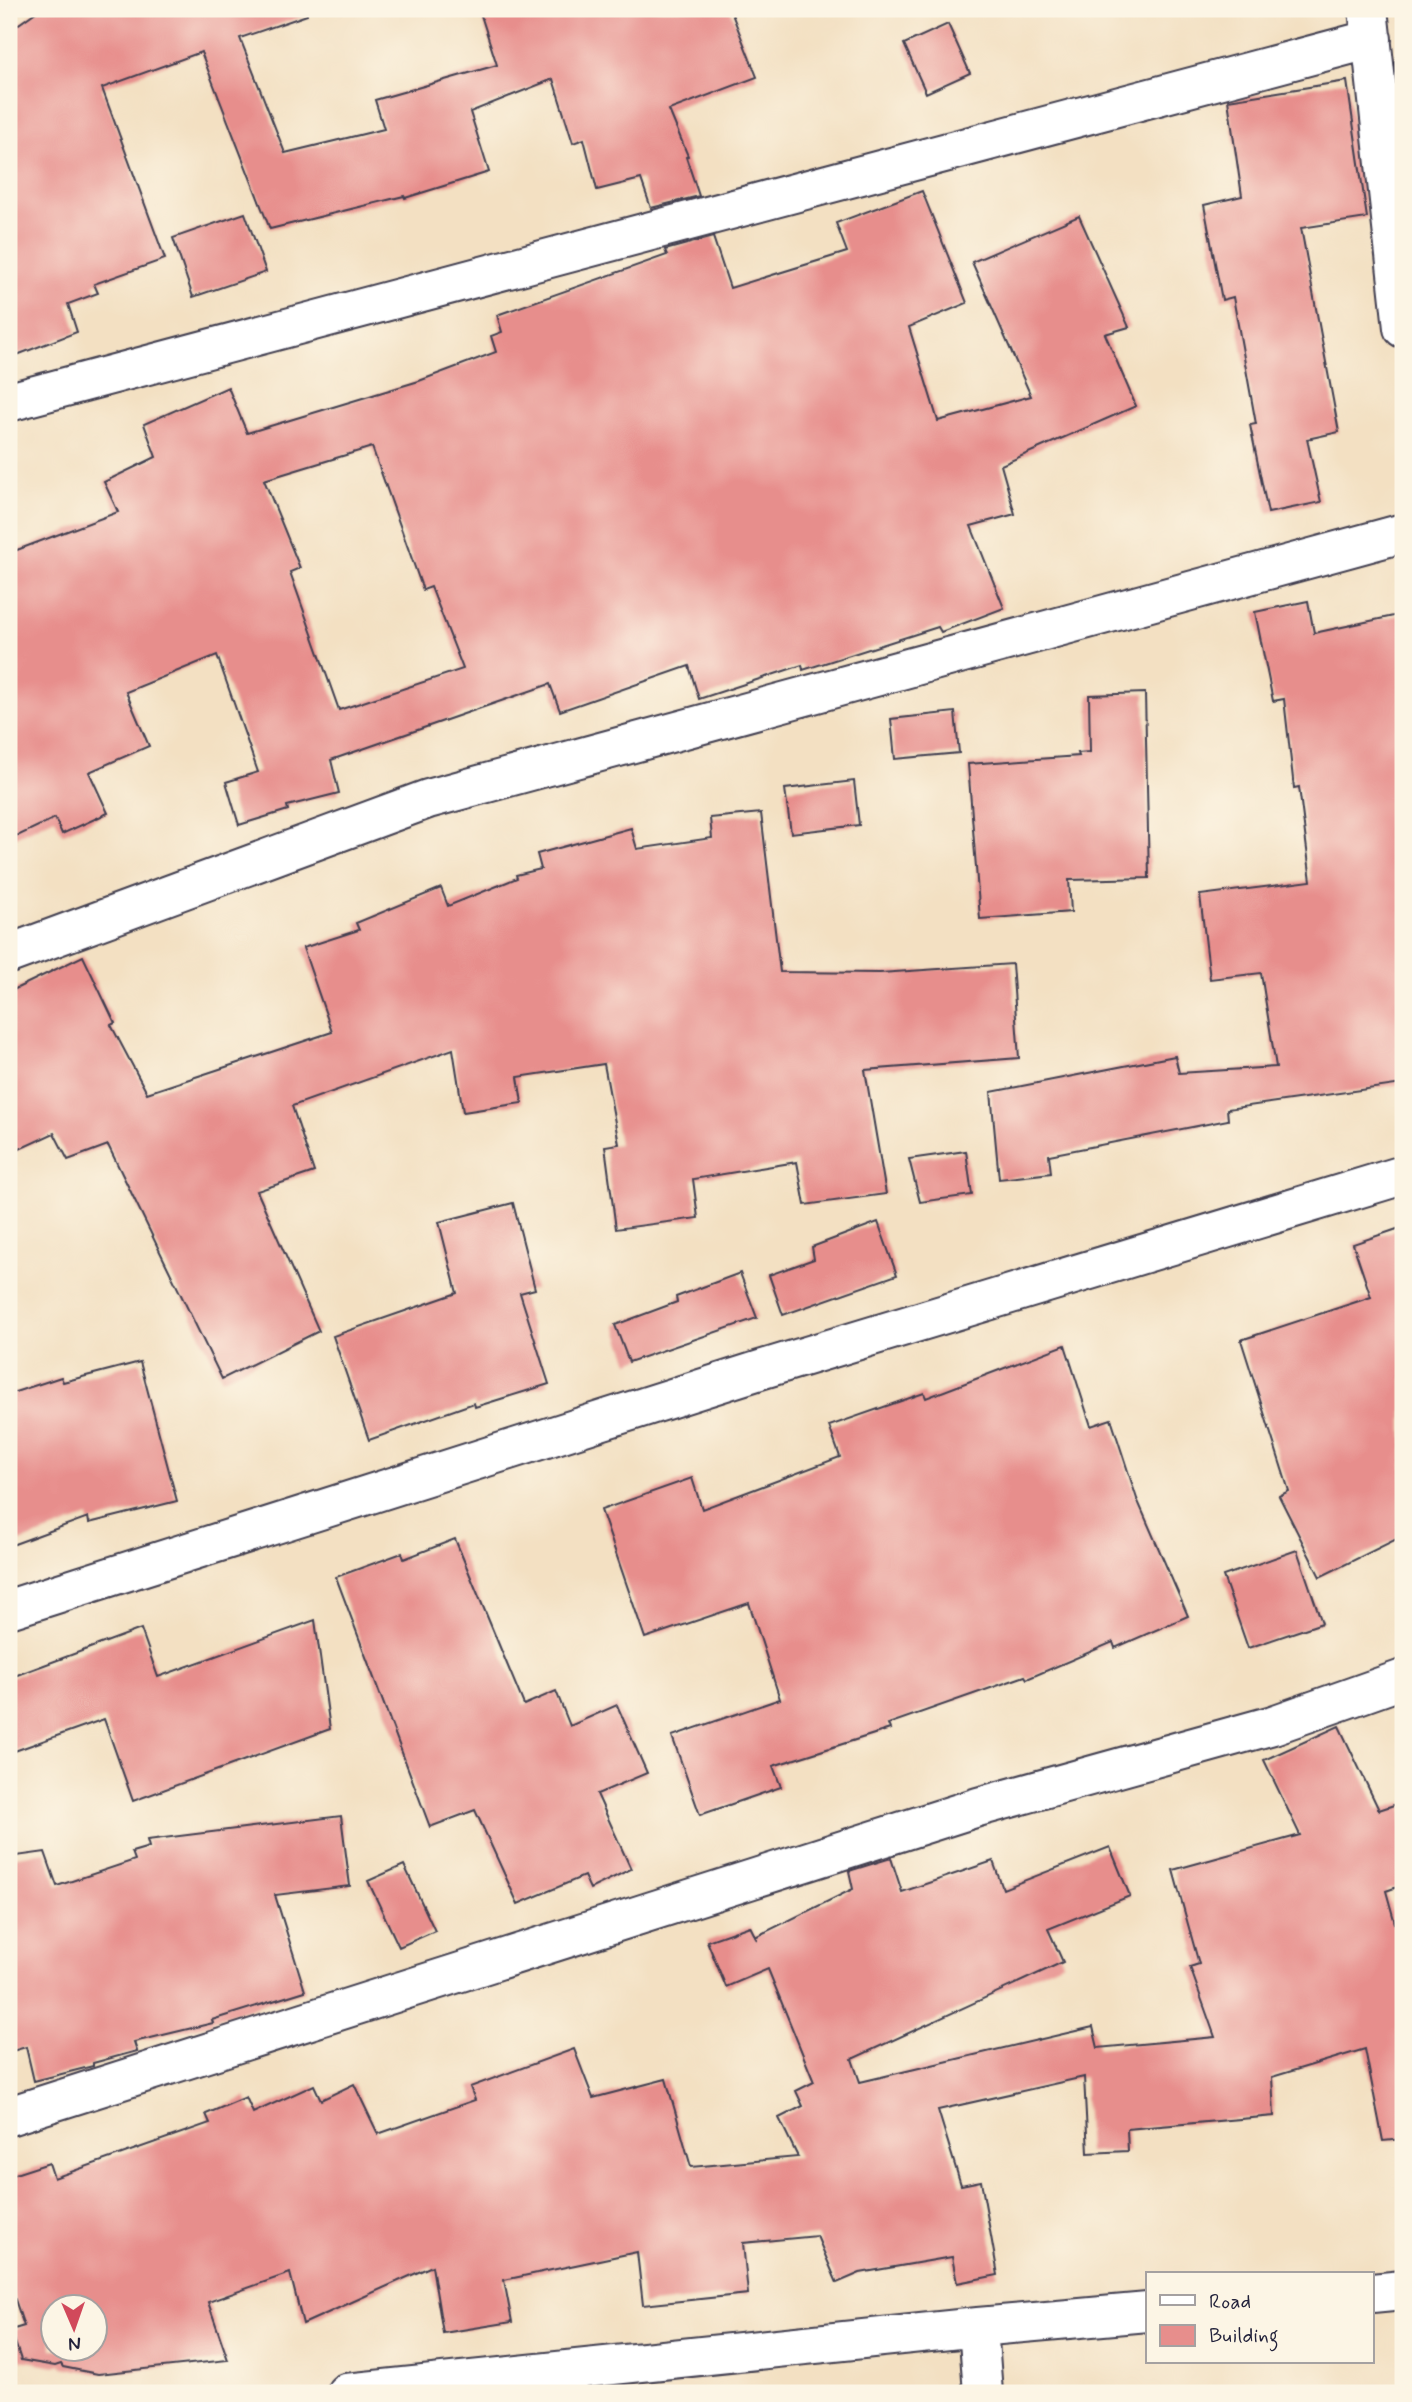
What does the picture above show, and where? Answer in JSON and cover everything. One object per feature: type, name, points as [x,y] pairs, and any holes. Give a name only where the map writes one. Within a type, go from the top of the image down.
[{"type":"street","points":[[9,402],[1371,24],[1403,328]]},
{"type":"street","points":[[9,954],[428,799],[1403,533]]},
{"type":"street","points":[[9,1609],[760,1370],[1403,1175]]},
{"type":"street","points":[[9,2116],[978,1807],[1273,1725],[1403,1679]]},
{"type":"street","points":[[1374,2293],[1403,2290]]},
{"type":"street","points":[[346,2393],[978,2327],[1146,2312]]},
{"type":"street","points":[[978,2327],[983,2393]]},
{"type":"building","points":[[40,9],[306,9],[307,15],[240,38],[285,153],[384,129],[375,100],[497,65],[479,9],[730,9],[757,77],[669,110],[688,156],[686,157],[699,196],[651,208],[641,179],[597,190],[584,139],[573,143],[553,79],[470,112],[489,172],[405,198],[404,196],[270,229],[201,52],[102,88],[165,259],[94,284],[98,293],[68,304],[77,332],[9,358],[9,31]]},
{"type":"building","points":[[948,24],[970,73],[926,93],[904,44]]},
{"type":"building","points":[[1347,81],[1367,218],[1301,228],[1339,432],[1307,439],[1321,502],[1268,513],[1250,425],[1256,424],[1233,297],[1222,300],[1204,205],[1242,196],[1228,100]]},
{"type":"building","points":[[922,191],[967,303],[909,327],[938,421],[1031,396],[972,262],[1079,216],[1129,327],[1105,334],[1136,406],[1001,465],[1015,514],[971,526],[1004,608],[941,632],[938,627],[803,670],[802,665],[699,699],[689,666],[560,711],[550,684],[331,760],[339,793],[287,806],[288,810],[239,825],[226,782],[258,772],[217,655],[126,692],[149,746],[89,772],[108,813],[62,834],[55,818],[9,840],[9,553],[118,512],[104,482],[156,457],[144,424],[228,387],[247,433],[419,381],[496,352],[491,336],[502,332],[497,315],[667,255],[665,250],[713,237],[730,288],[847,252],[836,223]],"holes":[[[372,447],[423,590],[431,587],[463,669],[339,710],[290,572],[300,568],[264,480]]]},
{"type":"building","points":[[245,213],[266,272],[193,297],[173,238]]},
{"type":"building","points":[[1308,601],[1314,633],[1403,614],[1403,1084],[1227,1109],[1228,1120],[1049,1155],[1051,1173],[999,1179],[991,1092],[1175,1056],[1179,1073],[1276,1067],[1261,973],[1210,979],[1200,895],[1311,881],[1299,787],[1294,788],[1284,699],[1273,701],[1255,612]]},
{"type":"building","points":[[1145,693],[1149,878],[1069,880],[1071,912],[980,919],[968,764],[1079,756],[1078,753],[1090,752],[1089,695]]},
{"type":"building","points":[[955,712],[959,753],[895,759],[891,719]]},
{"type":"building","points":[[854,781],[859,825],[791,833],[785,789]]},
{"type":"building","points":[[761,813],[780,972],[880,973],[1012,964],[1019,1058],[865,1070],[886,1194],[805,1205],[797,1162],[693,1179],[698,1218],[616,1229],[605,1146],[619,1144],[604,1064],[518,1077],[522,1103],[463,1112],[453,1049],[292,1106],[314,1172],[257,1191],[319,1331],[222,1379],[108,1145],[68,1160],[54,1133],[9,1154],[9,992],[83,956],[115,1023],[111,1025],[147,1093],[332,1032],[303,948],[359,930],[356,923],[441,888],[448,906],[517,878],[516,875],[541,869],[537,854],[631,828],[637,849],[712,838],[710,818]]},
{"type":"building","points":[[966,1151],[972,1195],[920,1202],[909,1159]]},
{"type":"building","points":[[513,1203],[535,1289],[520,1293],[549,1384],[475,1407],[474,1403],[369,1440],[333,1336],[457,1293],[439,1222]]},
{"type":"building","points":[[878,1222],[897,1275],[783,1315],[769,1275],[814,1259],[812,1247]]},
{"type":"building","points":[[1403,1227],[1403,1536],[1320,1577],[1279,1496],[1289,1491],[1241,1340],[1371,1297],[1353,1244]]},
{"type":"building","points":[[740,1273],[757,1318],[629,1362],[615,1325],[677,1302],[676,1297]]},
{"type":"building","points":[[1065,1345],[1091,1426],[1111,1419],[1137,1499],[1188,1616],[1115,1648],[1113,1642],[1027,1679],[1025,1676],[888,1724],[890,1729],[773,1766],[781,1787],[700,1815],[672,1736],[780,1699],[749,1603],[645,1638],[601,1510],[692,1478],[702,1509],[840,1457],[829,1426],[924,1393],[926,1398]]},
{"type":"building","points":[[140,1362],[177,1501],[89,1523],[88,1517],[9,1546],[9,1394],[61,1377],[63,1382]]},
{"type":"building","points":[[455,1539],[524,1705],[556,1691],[570,1726],[617,1705],[647,1773],[597,1794],[631,1869],[590,1889],[584,1876],[518,1904],[475,1810],[430,1827],[336,1577],[402,1553],[404,1559]]},
{"type":"building","points":[[1297,1550],[1322,1623],[1248,1648],[1223,1576]]},
{"type":"building","points":[[315,1620],[330,1729],[133,1801],[104,1719],[9,1753],[9,1678],[141,1629],[158,1677]]},
{"type":"building","points":[[1339,1726],[1379,1810],[1403,1802],[1403,1885],[1386,1891],[1403,1952],[1403,2139],[1383,2141],[1365,2049],[1272,2077],[1274,2116],[1127,2129],[1128,2151],[1088,2153],[1084,2077],[938,2110],[961,2185],[981,2181],[998,2275],[957,2283],[952,2257],[860,2273],[837,2283],[817,2236],[743,2243],[748,2294],[643,2305],[637,2252],[504,2280],[512,2322],[443,2333],[432,2266],[303,2324],[290,2273],[208,2302],[228,2360],[98,2374],[63,2367],[61,2364],[108,2364],[108,2294],[38,2294],[38,2363],[21,2360],[11,2330],[24,2326],[9,2282],[9,2176],[49,2163],[54,2178],[210,2123],[206,2114],[246,2097],[253,2113],[314,2085],[321,2100],[354,2084],[378,2134],[475,2100],[470,2087],[574,2049],[593,2098],[666,2079],[691,2167],[798,2157],[779,2118],[803,2106],[796,2091],[814,2082],[768,1969],[726,1987],[707,1941],[750,1926],[755,1937],[853,1889],[849,1871],[891,1858],[902,1892],[993,1861],[1003,1889],[1110,1847],[1130,1896],[1048,1929],[1063,1962],[852,2059],[860,2082],[1093,2027],[1098,2048],[1215,2037],[1190,1967],[1199,1964],[1173,1870],[1300,1835],[1264,1760]]},
{"type":"building","points":[[341,1816],[350,1886],[275,1895],[305,1991],[212,2020],[213,2023],[134,2042],[137,2051],[34,2081],[26,2047],[9,2052],[9,1857],[45,1852],[57,1886],[135,1860],[132,1852],[149,1847],[147,1840]]},
{"type":"building","points":[[404,1865],[435,1931],[399,1947],[368,1881]]}]
